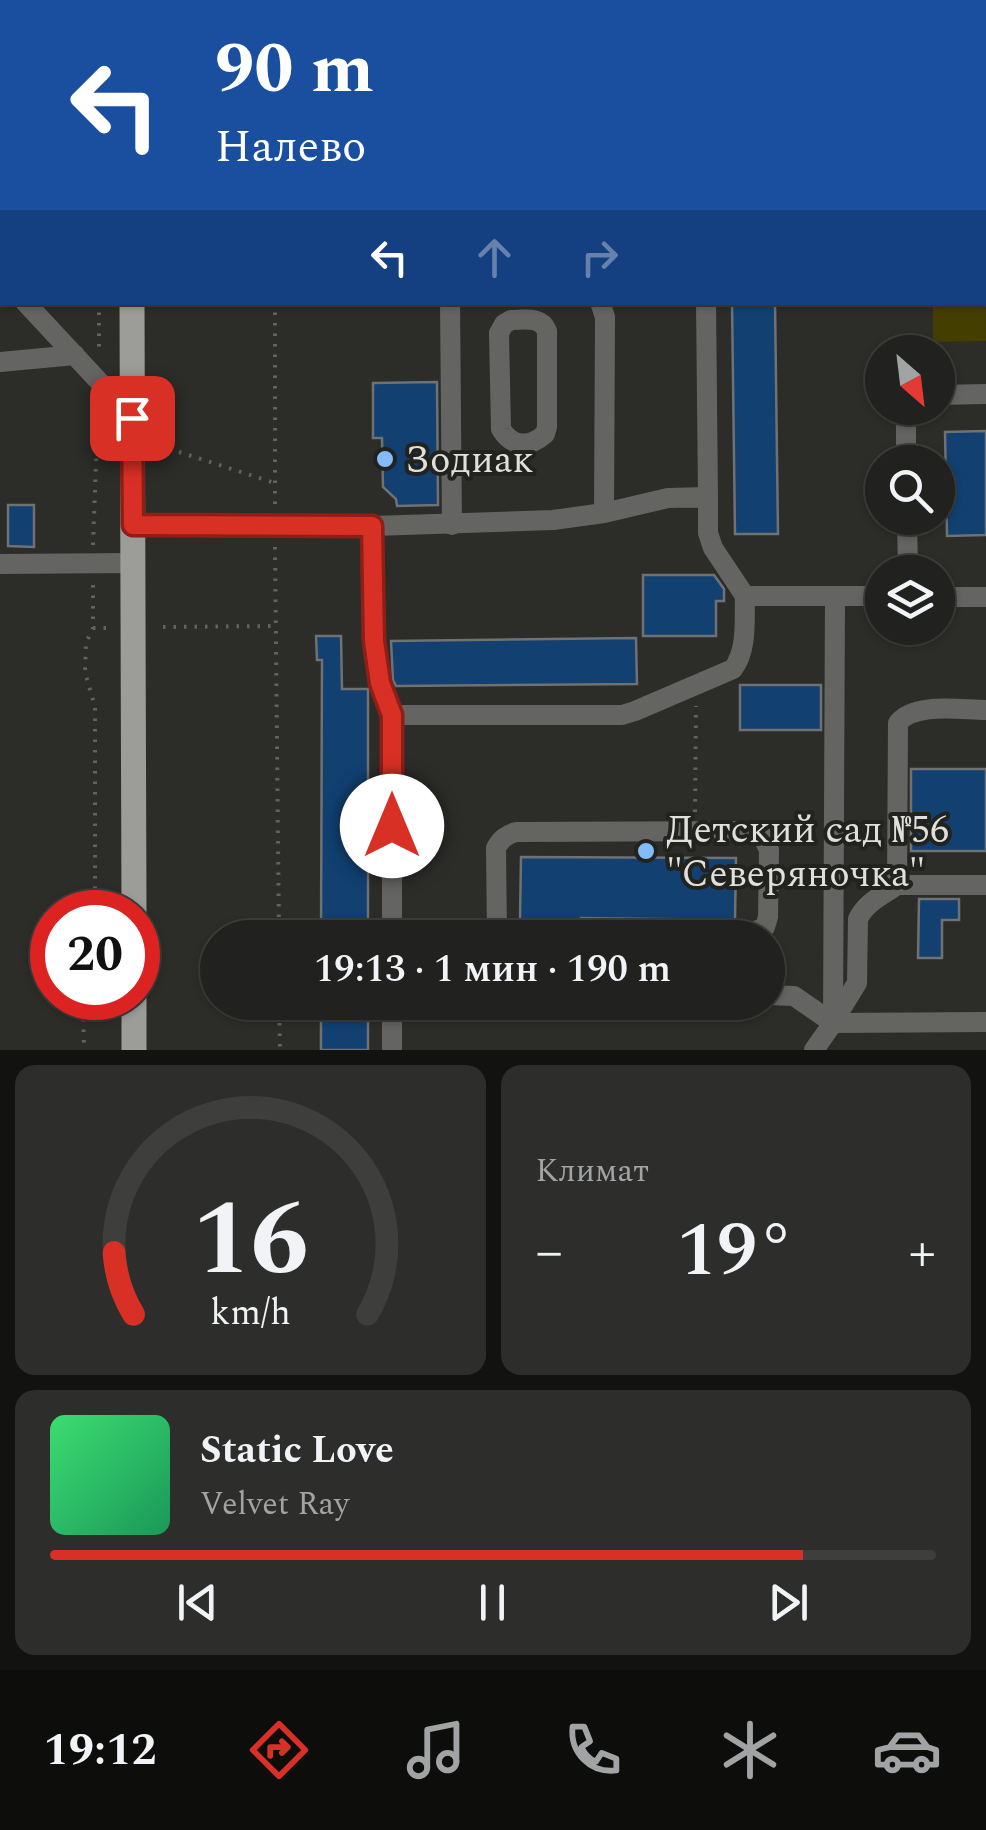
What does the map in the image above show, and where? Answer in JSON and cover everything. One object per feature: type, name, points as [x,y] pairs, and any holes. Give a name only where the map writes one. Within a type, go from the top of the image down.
[{"type":"main road","points":[[132,305],[134,890]]},
{"type":"main road","points":[[134,1020],[134,1050]]},
{"type":"lane","points":[[28,305],[132,418]]},
{"type":"lane","points":[[450,305],[452,525]]},
{"type":"lane","points":[[601,305],[604,317],[604,513]]},
{"type":"lane","points":[[392,715],[622,715],[733,668],[743,648],[745,596],[712,548],[708,533],[706,305]]},
{"type":"lane","points":[[532,311],[546,331],[546,427],[539,439],[517,444],[501,429],[498,333],[504,324],[532,311]]},
{"type":"lane","points":[[0,362],[75,355]]},
{"type":"lane","points":[[955,395],[986,394]]},
{"type":"lane","points":[[133,525],[372,526],[553,520],[668,498],[708,496]]},
{"type":"lane","points":[[372,526],[374,641],[380,683],[392,715],[392,920]]},
{"type":"lane","points":[[0,564],[133,563]]},
{"type":"lane","points":[[745,596],[865,596]]},
{"type":"lane","points":[[833,1023],[834,596]]},
{"type":"lane","points":[[955,597],[986,597]]},
{"type":"lane","points":[[897,885],[898,722],[915,710],[986,710]]},
{"type":"lane","points":[[497,920],[496,848],[507,834],[694,831],[754,831],[762,835],[767,842],[767,920]]},
{"type":"lane","points":[[814,1050],[856,983],[860,913],[897,885],[986,885]]},
{"type":"lane","points":[[785,996],[794,996],[833,1023],[986,1022]]},
{"type":"lane","points":[[392,1020],[392,1050]]},
{"type":"path","points":[[95,890],[95,707],[86,672],[86,643],[92,628],[99,305]]},
{"type":"path","points":[[275,305],[278,920]]},
{"type":"path","points":[[180,452],[275,482]]},
{"type":"path","points":[[163,627],[276,626]]},
{"type":"path","points":[[92,628],[116,628]]},
{"type":"path","points":[[694,831],[696,685]]},
{"type":"path","points":[[84,1020],[84,1050]]},
{"type":"path","points":[[279,1020],[280,1050]]},
{"type":"shaded area","points":[[933,305],[986,305],[986,341],[955,342],[955,335],[933,335]]},
{"type":"building","points":[[732,305],[775,305],[778,534],[735,534]]},
{"type":"building","points":[[437,382],[438,505],[397,506],[396,499],[383,487],[382,438],[373,438],[373,383]]},
{"type":"building","points":[[986,431],[986,535],[947,536],[955,535],[955,445],[945,445],[945,432]]},
{"type":"building","points":[[8,505],[34,505],[34,547],[8,546]]},
{"type":"building","points":[[643,575],[714,575],[724,589],[724,601],[716,601],[716,636],[643,636]]},
{"type":"building","points":[[316,636],[341,636],[342,689],[368,689],[368,920],[321,920],[322,660],[317,660]]},
{"type":"building","points":[[636,638],[637,684],[396,686],[393,680],[391,641]]},
{"type":"building","points":[[740,685],[821,685],[821,730],[740,730]]},
{"type":"building","points":[[911,769],[986,769],[986,851],[911,851]]},
{"type":"building","points":[[521,857],[736,858],[735,920],[520,920]]},
{"type":"building","points":[[919,899],[959,899],[959,920],[942,920],[942,958],[918,958]]},
{"type":"building","points":[[321,1020],[368,1020],[368,1050],[321,1050]]},
{"type":"place","name":"Зодиак","points":[[385,459]]},
{"type":"place","name":"Детский сад №56 \"Северяночка\"","points":[[646,851]]},
{"type":"route","points":[[132,418],[133,525],[372,526],[374,641],[380,683],[392,715],[392,826]]}]
